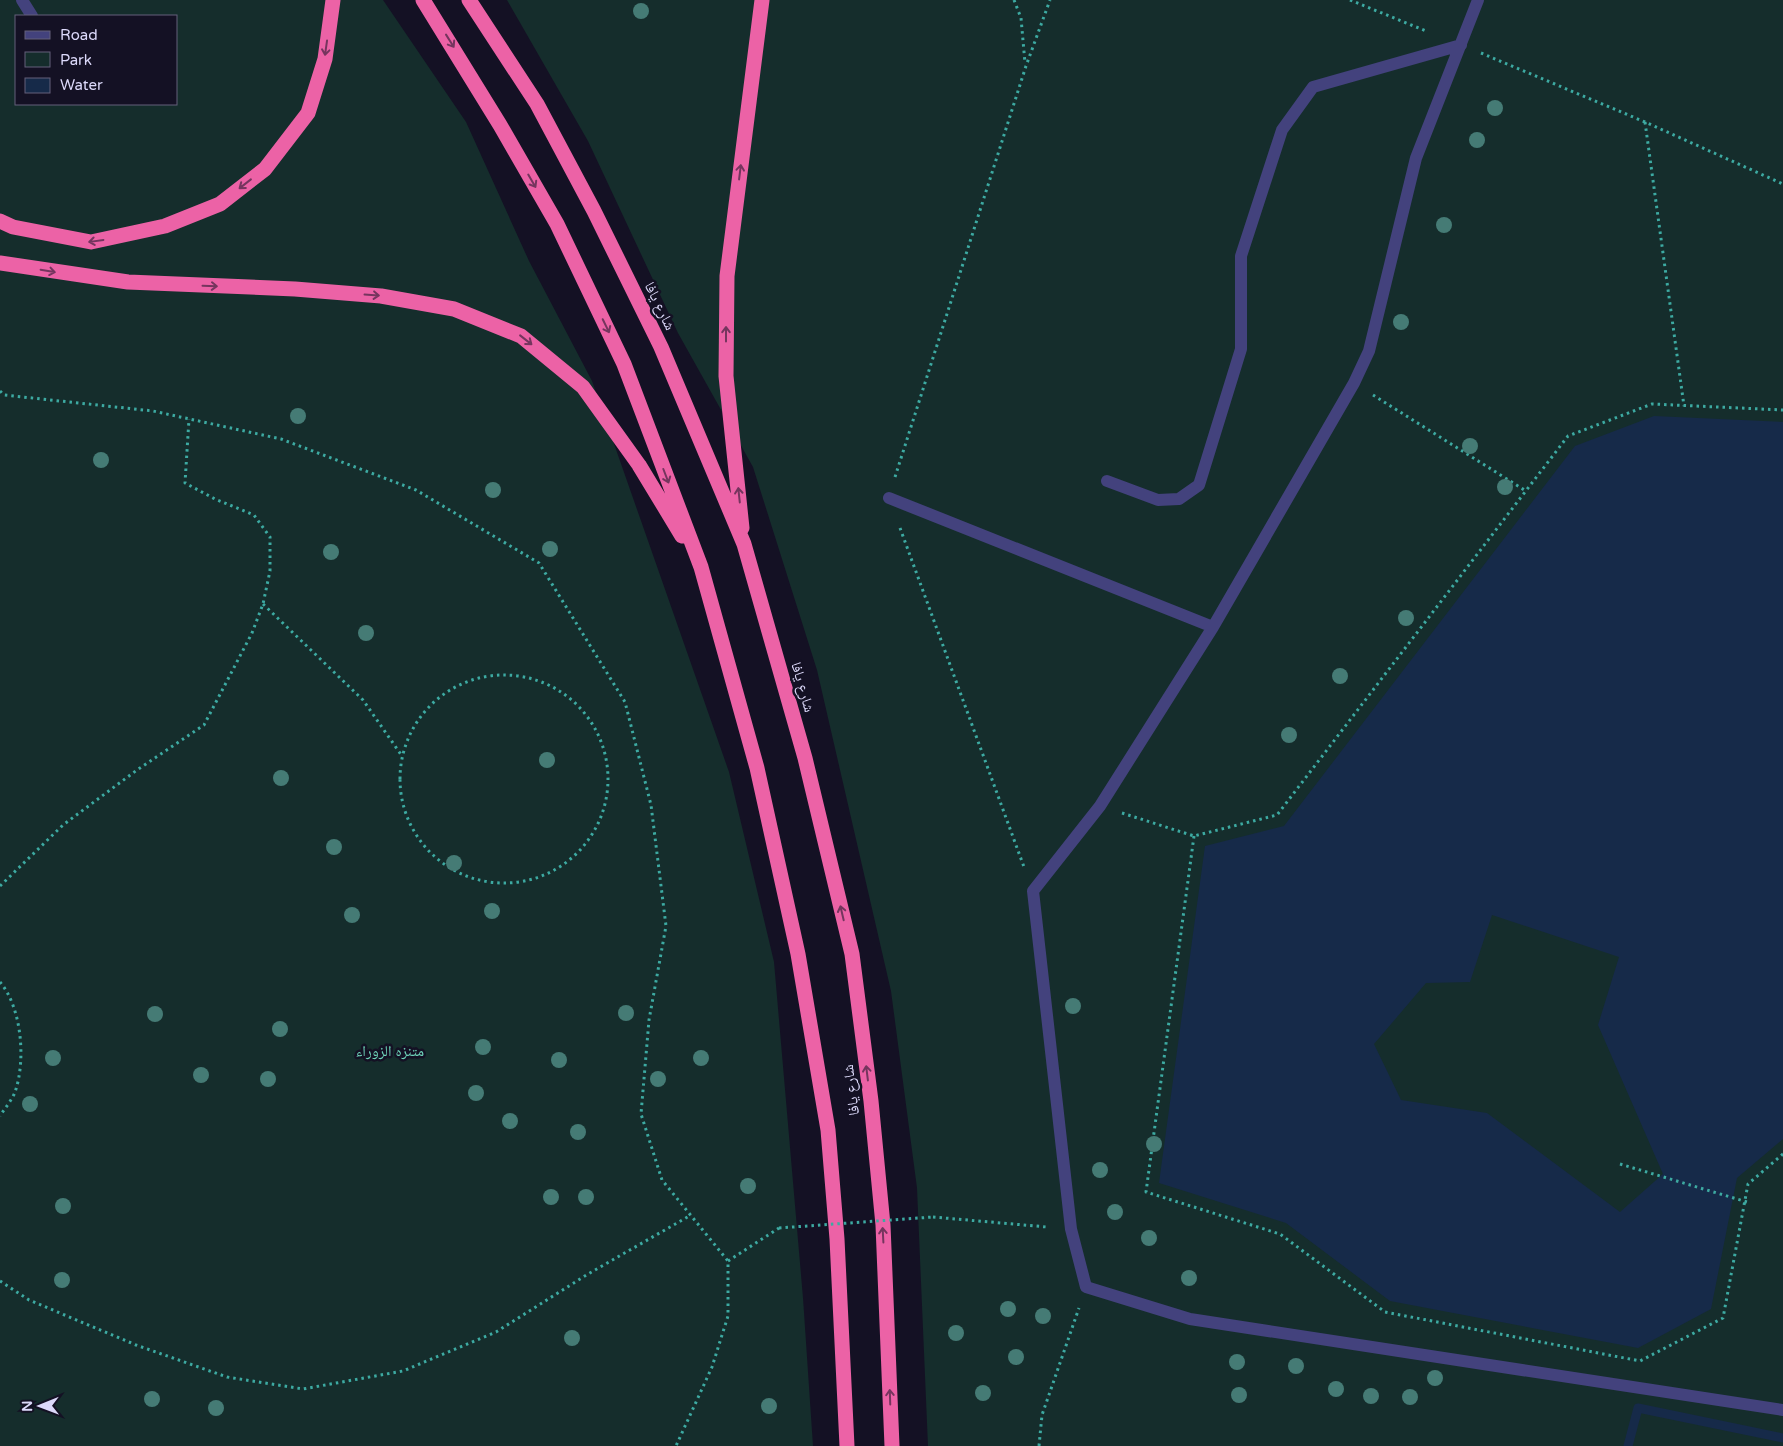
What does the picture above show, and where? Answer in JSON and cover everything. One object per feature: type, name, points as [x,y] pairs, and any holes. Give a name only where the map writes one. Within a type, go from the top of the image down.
[{"type":"highway","points":[[0,220],[13,227],[91,242],[165,226],[220,204],[265,169],[308,113],[325,59],[333,0]]},
{"type":"highway","name":"شارع يافا","points":[[423,0],[495,116],[556,224],[624,364],[701,567],[757,768],[798,954],[828,1130],[837,1239],[847,1446]]},
{"type":"highway","name":"شارع يافا","points":[[469,0],[537,104],[594,211],[660,347],[744,544],[805,758],[852,954],[871,1101],[883,1225],[892,1446]]},
{"type":"highway","points":[[744,544],[726,376],[727,276],[762,0]]},
{"type":"highway","points":[[0,263],[128,282],[295,289],[381,296],[454,309],[521,336],[583,388],[639,466],[701,567]]},
{"type":"lane","points":[[22,0],[31,15]]},
{"type":"lane","points":[[1478,0],[1416,158],[1369,351],[1354,383],[1213,626],[1100,806],[1033,891],[1071,1228],[1086,1287],[1190,1318],[1783,1410]]},
{"type":"lane","points":[[1107,481],[1158,500],[1179,499],[1199,485],[1240,348],[1241,256],[1282,130],[1313,87],[1461,45]]},
{"type":"lane","points":[[889,498],[1213,626]]},
{"type":"path","points":[[1014,0],[1021,18],[1026,66]]},
{"type":"path","points":[[1033,891],[889,498],[1026,66],[1050,0]]},
{"type":"path","points":[[1350,0],[1644,122],[1783,184]]},
{"type":"path","points":[[1644,122],[1684,406]]},
{"type":"path","points":[[1354,383],[1526,491]]},
{"type":"path","points":[[0,391],[4,394],[153,411],[281,438],[416,490],[538,563],[544,571],[625,702],[651,805],[666,926],[649,1020],[641,1114],[662,1180],[728,1261],[728,1316],[712,1367],[676,1446]]},
{"type":"path","points":[[1100,806],[1194,836],[1277,815],[1568,436],[1652,404],[1783,410]]},
{"type":"path","points":[[0,886],[63,825],[137,770],[204,725],[252,633],[263,604],[270,570],[270,537],[254,514],[215,499],[185,483],[189,419]]},
{"type":"path","points":[[263,604],[363,700],[403,757],[399,772],[409,825],[442,864],[461,875],[496,884],[518,883],[553,872],[571,859],[594,831],[605,805],[608,768],[592,722],[567,695],[531,677],[490,674],[456,685],[420,715],[408,736],[403,757]]},
{"type":"path","points":[[1194,836],[1146,1192],[1280,1234],[1385,1312],[1640,1361],[1722,1318],[1748,1184],[1783,1154]]},
{"type":"path","points":[[0,982],[16,1016],[22,1051],[14,1092],[0,1116]]},
{"type":"path","points":[[1620,1164],[1746,1202]]},
{"type":"path","points":[[0,1281],[28,1300],[136,1345],[227,1377],[304,1389],[404,1371],[496,1332],[588,1274],[691,1215]]},
{"type":"path","points":[[728,1261],[779,1228],[934,1217],[1071,1228]]},
{"type":"path","points":[[1039,1446],[1042,1415],[1086,1287]]},
{"type":"green space","name":"متنزه الزوراء","points":[[0,0],[383,0],[466,122],[529,261],[592,381],[729,772],[774,962],[803,1298],[813,1446],[0,1446]]},
{"type":"green space","points":[[507,0],[1783,0],[1783,1446],[928,1446],[917,1188],[891,991],[817,670],[753,467],[678,333],[588,141]]},
{"type":"water","points":[[1654,416],[1783,422],[1783,1139],[1737,1178],[1711,1309],[1638,1348],[1390,1301],[1286,1223],[1159,1183],[1205,846],[1284,826],[1575,446]],"holes":[[[1492,915],[1619,957],[1598,1025],[1663,1174],[1620,1212],[1487,1113],[1401,1100],[1374,1044],[1426,983],[1470,982]]]},
{"type":"waterway","points":[[1628,1446],[1638,1408],[1783,1438]]}]
